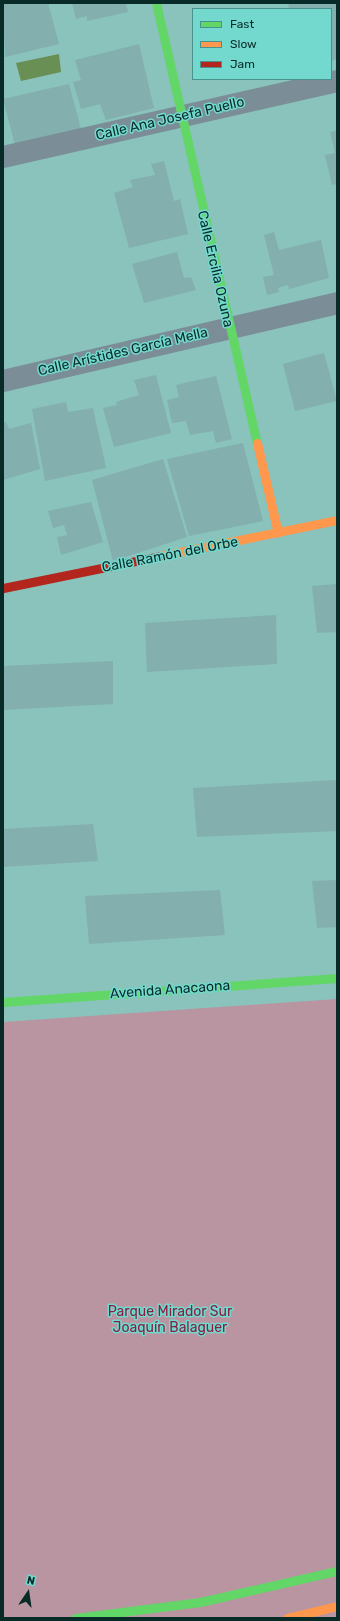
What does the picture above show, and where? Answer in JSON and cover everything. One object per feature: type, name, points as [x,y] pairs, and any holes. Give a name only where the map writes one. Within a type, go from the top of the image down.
[{"type":"street","name":"Calle Ercilia Ozuna","points":[[156,3],[180,117],[278,533]]},
{"type":"street","name":"Calle Ana Josefa Puello","points":[[3,157],[337,81]]},
{"type":"street","name":"Calle Arístides García Mella","points":[[3,381],[337,303]]},
{"type":"street","name":"Calle Ramón del Orbe","points":[[3,588],[337,520]]},
{"type":"street","name":"Avenida Anacaona","points":[[3,1002],[337,978]]},
{"type":"street","points":[[75,1618],[200,1602],[337,1570]]},
{"type":"street","points":[[287,1618],[337,1606]]},
{"type":"green space","name":"Parque Mirador Sur Joaquín Balaguer","points":[[337,999],[337,1618],[3,1618],[3,1022]]},
{"type":"shaded area","points":[[59,54],[61,72],[21,81],[16,63]]},
{"type":"building","points":[[3,3],[48,3],[59,44],[5,57]]},
{"type":"building","points":[[72,3],[126,3],[128,12],[87,21],[87,16],[76,19]]},
{"type":"building","points":[[288,3],[337,3],[337,59],[332,61],[332,8],[289,8]]},
{"type":"building","points":[[139,44],[154,108],[106,120],[100,104],[81,109],[73,82],[81,80],[75,60]]},
{"type":"building","points":[[69,84],[81,129],[15,145],[3,99]]},
{"type":"building","points":[[337,130],[337,184],[332,185],[325,155],[335,153],[330,132]]},
{"type":"building","points":[[164,161],[174,201],[180,199],[188,234],[129,248],[114,193],[133,187],[130,180],[155,175],[151,164]]},
{"type":"building","points":[[274,232],[279,250],[321,240],[329,278],[289,289],[288,285],[278,288],[279,292],[267,295],[263,277],[274,275],[264,235]]},
{"type":"building","points":[[177,252],[184,278],[191,277],[196,290],[144,303],[132,264]]},
{"type":"building","points":[[324,353],[337,401],[295,411],[283,364]]},
{"type":"building","points":[[156,375],[171,433],[114,447],[103,408],[117,405],[116,402],[139,395],[134,380]]},
{"type":"building","points":[[216,376],[232,439],[216,443],[213,431],[190,435],[186,421],[172,423],[167,400],[179,397],[176,385]]},
{"type":"building","points":[[66,402],[68,412],[93,408],[106,468],[45,481],[32,409]]},
{"type":"building","points":[[6,422],[9,429],[31,423],[40,469],[3,480],[3,423]]},
{"type":"building","points":[[243,443],[263,521],[189,536],[167,459]]},
{"type":"building","points":[[163,459],[187,537],[113,561],[92,480]]},
{"type":"building","points":[[91,502],[103,542],[61,555],[57,537],[67,535],[64,525],[53,528],[48,511]]},
{"type":"building","points":[[337,584],[337,632],[317,633],[312,586]]},
{"type":"building","points":[[276,615],[277,664],[147,672],[145,623]]},
{"type":"building","points":[[113,661],[113,704],[3,710],[3,666]]},
{"type":"building","points":[[337,780],[337,831],[197,837],[193,788]]},
{"type":"building","points":[[93,824],[98,861],[3,867],[3,829]]},
{"type":"building","points":[[337,880],[337,927],[317,928],[312,881]]},
{"type":"building","points":[[220,890],[225,935],[89,944],[85,896]]},
{"type":"traffic: fast","points":[[156,3],[257,443]]},
{"type":"traffic: fast","points":[[3,1002],[337,978]]},
{"type":"traffic: fast","points":[[75,1618],[200,1602],[337,1571]]},
{"type":"traffic: slow","points":[[257,443],[278,533]]},
{"type":"traffic: slow","points":[[160,556],[337,520]]},
{"type":"traffic: slow","points":[[287,1618],[337,1606]]},
{"type":"traffic: jam","points":[[3,588],[160,556]]}]
